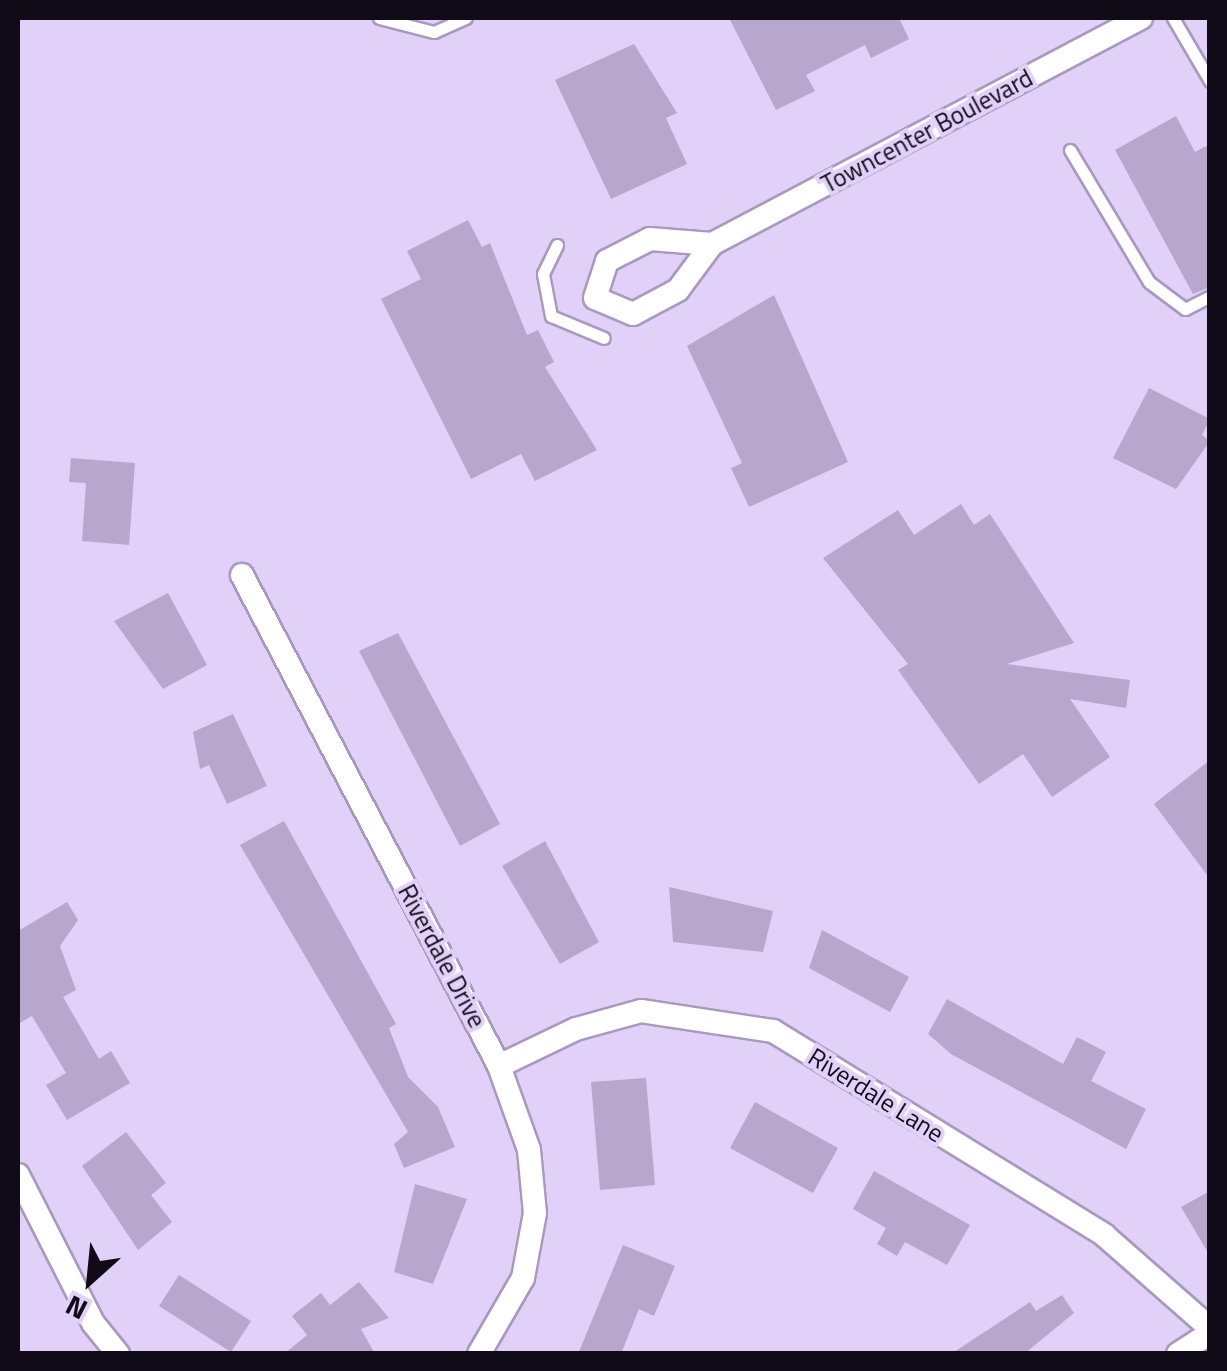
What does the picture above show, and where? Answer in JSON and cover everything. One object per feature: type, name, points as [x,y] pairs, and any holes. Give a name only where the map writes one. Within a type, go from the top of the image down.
[{"type":"street","name":"Towncenter Boulevard","points":[[712,244],[1141,18]]},
{"type":"street","points":[[650,239],[712,244],[678,290],[633,314],[596,298],[607,260],[650,239]]},
{"type":"street","name":"Riverdale Drive","points":[[242,575],[500,1066],[529,1150],[535,1213],[522,1278],[479,1354]]},
{"type":"street","name":"Riverdale Lane","points":[[500,1066],[576,1029],[641,1012],[773,1031],[1104,1235],[1210,1330]]},
{"type":"street","points":[[18,1175],[93,1323],[118,1354]]},
{"type":"street","points":[[1178,1354],[1210,1330]]},
{"type":"lane","points":[[379,18],[434,32],[466,18]]},
{"type":"lane","points":[[1173,18],[1210,81]]},
{"type":"lane","points":[[1070,150],[1149,282],[1185,309],[1210,296]]},
{"type":"lane","points":[[558,245],[543,274],[552,316],[570,332],[604,338]]},
{"type":"building","points":[[729,18],[899,18],[909,39],[871,58],[865,45],[806,75],[815,91],[776,110]]},
{"type":"building","points":[[634,44],[677,113],[666,118],[687,164],[611,199],[555,80]]},
{"type":"building","points":[[1176,116],[1195,152],[1210,144],[1210,287],[1193,294],[1115,150]]},
{"type":"building","points":[[468,220],[482,247],[490,243],[527,335],[538,330],[554,362],[545,367],[597,450],[535,481],[521,454],[471,479],[381,299],[421,279],[407,251]]},
{"type":"building","points":[[774,295],[848,462],[749,507],[731,468],[742,463],[687,346]]},
{"type":"building","points":[[1149,388],[1210,419],[1202,435],[1210,441],[1176,489],[1113,458]]},
{"type":"building","points":[[71,458],[135,463],[129,545],[82,541],[86,483],[69,482]]},
{"type":"building","points":[[961,504],[974,525],[990,514],[1074,643],[1007,664],[1130,680],[1126,708],[1070,699],[1110,757],[1052,797],[1023,754],[979,784],[898,670],[908,664],[823,558],[898,510],[914,535]]},
{"type":"building","points":[[168,593],[207,665],[163,689],[114,621]]},
{"type":"building","points":[[398,633],[500,824],[460,846],[359,651]]},
{"type":"building","points":[[233,714],[267,786],[227,804],[209,765],[200,769],[193,732]]},
{"type":"building","points":[[1210,760],[1210,879],[1154,804]]},
{"type":"building","points":[[284,821],[396,1024],[389,1028],[408,1077],[438,1107],[455,1147],[404,1168],[394,1144],[408,1132],[240,845]]},
{"type":"building","points":[[545,841],[599,942],[560,964],[502,866]]},
{"type":"building","points":[[669,887],[773,911],[763,952],[673,942]]},
{"type":"building","points":[[67,902],[78,920],[60,946],[76,990],[63,997],[99,1059],[111,1051],[130,1083],[67,1120],[46,1085],[66,1073],[32,1016],[18,1024],[18,931]]},
{"type":"building","points":[[822,930],[909,977],[890,1012],[809,968]]},
{"type":"building","points":[[947,999],[1063,1064],[1077,1037],[1106,1052],[1091,1081],[1146,1109],[1126,1149],[951,1054],[928,1034]]},
{"type":"building","points":[[646,1078],[655,1185],[600,1190],[591,1082]]},
{"type":"building","points":[[755,1102],[838,1148],[813,1193],[730,1148]]},
{"type":"building","points":[[126,1132],[166,1183],[151,1195],[172,1222],[138,1250],[82,1166]]},
{"type":"building","points":[[874,1171],[970,1225],[947,1265],[905,1242],[897,1256],[877,1244],[886,1228],[853,1209]]},
{"type":"building","points":[[415,1184],[467,1199],[433,1284],[394,1272]]},
{"type":"building","points":[[1210,1191],[1210,1256],[1181,1207]]},
{"type":"building","points":[[623,1245],[675,1266],[654,1316],[639,1309],[621,1354],[578,1354]]},
{"type":"building","points":[[179,1275],[251,1321],[231,1352],[159,1306]]},
{"type":"building","points":[[359,1282],[389,1318],[361,1329],[375,1354],[284,1354],[307,1335],[292,1316],[321,1293],[330,1305]]},
{"type":"building","points":[[1062,1295],[1074,1313],[1024,1354],[951,1354],[1030,1302],[1036,1311]]}]
